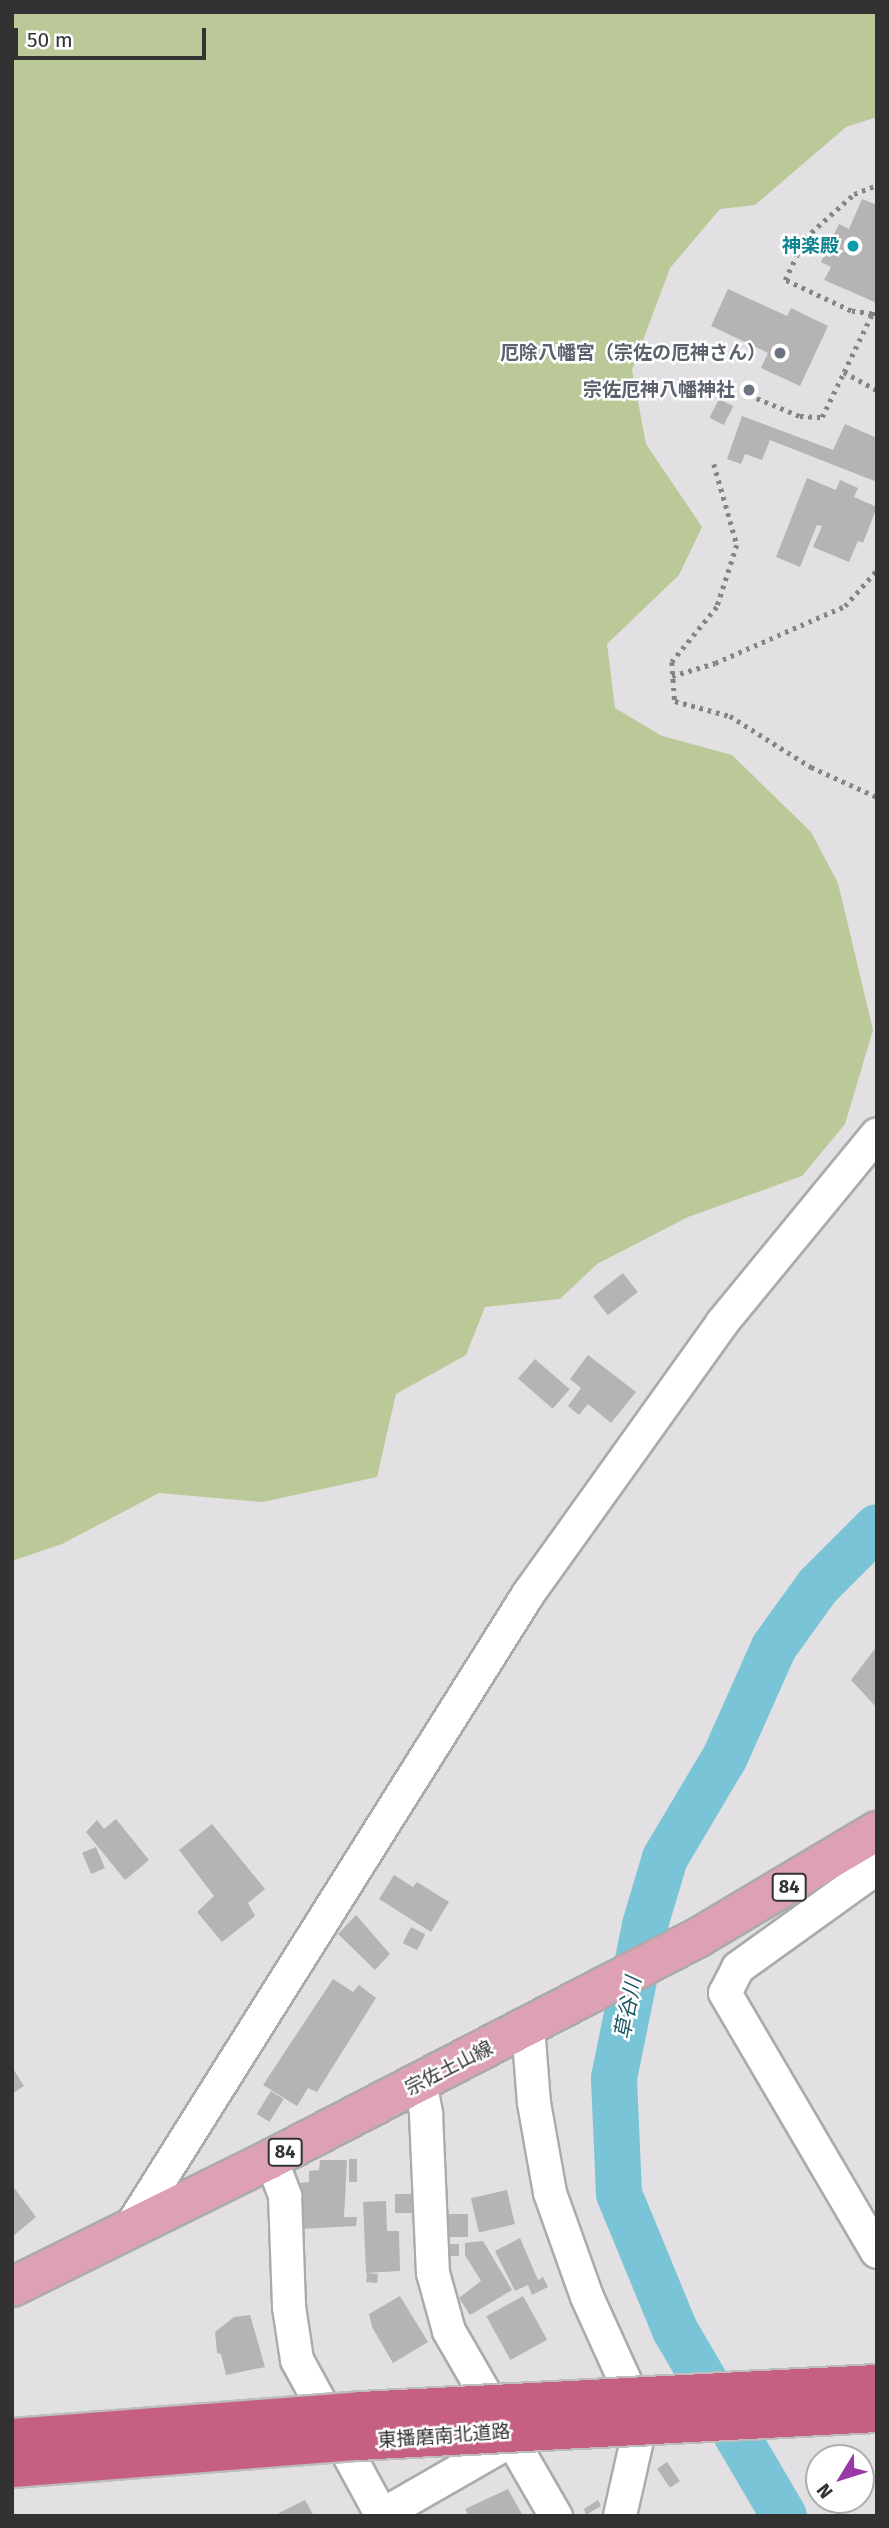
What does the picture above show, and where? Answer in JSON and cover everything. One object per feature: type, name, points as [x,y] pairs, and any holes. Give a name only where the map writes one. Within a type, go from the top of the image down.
[{"type":"highway","name":"東播磨南北道路","points":[[12,2438],[389,2409],[877,2384]]},
{"type":"highway","name":"東播磨南北道路","points":[[12,2468],[398,2439],[877,2413]]},
{"type":"main road","name":"宗佐土山線","points":[[12,2287],[271,2159],[699,1937],[877,1831]]},
{"type":"street","points":[[130,2228],[530,1592],[722,1323],[877,1134]]},
{"type":"street","points":[[877,1868],[738,1968],[725,1993],[877,2252]]},
{"type":"street","points":[[541,2020],[534,2103],[550,2193],[587,2297],[642,2418],[620,2516]]},
{"type":"street","points":[[420,2082],[426,2114],[433,2273],[449,2331],[510,2441],[556,2516]]},
{"type":"street","points":[[271,2159],[285,2196],[289,2307],[298,2360],[381,2516],[623,2376]]},
{"type":"path","points":[[749,395],[800,416],[822,417],[874,314],[851,311],[785,280],[805,239],[854,194],[877,185]]},
{"type":"path","points":[[844,372],[877,390]]},
{"type":"path","points":[[715,464],[737,545],[718,607],[686,640],[672,662],[675,701],[730,716],[811,767],[877,797]]},
{"type":"path","points":[[672,676],[715,663],[845,606],[877,570]]},
{"type":"green space","points":[[12,12],[877,12],[877,117],[846,127],[755,205],[720,209],[670,268],[632,370],[646,444],[702,527],[679,575],[607,644],[615,708],[662,736],[732,755],[811,832],[838,883],[873,1030],[845,1124],[802,1176],[688,1217],[597,1264],[560,1299],[485,1307],[466,1355],[396,1394],[377,1477],[263,1502],[159,1493],[62,1544],[12,1561]]},
{"type":"building","name":"神楽殿","points":[[862,199],[877,205],[877,303],[824,280],[831,267],[821,262],[839,224],[849,229]]},
{"type":"building","points":[[728,289],[787,316],[791,308],[828,326],[800,386],[761,368],[768,353],[711,326]]},
{"type":"building","points":[[719,399],[733,406],[724,425],[709,418]]},
{"type":"building","points":[[742,416],[833,450],[845,424],[877,438],[877,482],[770,440],[762,460],[745,454],[741,464],[727,459]]},
{"type":"building","points":[[807,478],[836,490],[840,480],[858,488],[854,497],[877,507],[863,543],[858,541],[849,562],[813,547],[822,526],[817,525],[800,567],[776,557]]},
{"type":"building","points":[[623,1273],[638,1292],[608,1315],[593,1296]]},
{"type":"building","points":[[588,1355],[636,1392],[611,1423],[588,1404],[579,1415],[568,1406],[581,1388],[570,1379]]},
{"type":"building","points":[[535,1359],[570,1389],[553,1409],[518,1379]]},
{"type":"building","points":[[877,1646],[877,1708],[851,1680]]},
{"type":"building","points":[[116,1819],[149,1860],[125,1880],[86,1832],[97,1820],[104,1829]]},
{"type":"building","points":[[212,1824],[265,1889],[248,1903],[255,1916],[222,1942],[197,1912],[214,1896],[179,1850]]},
{"type":"building","points":[[96,1847],[105,1868],[91,1874],[82,1853]]},
{"type":"building","points":[[394,1875],[413,1887],[417,1882],[449,1902],[431,1932],[379,1899]]},
{"type":"building","points":[[356,1915],[390,1954],[375,1970],[338,1934]]},
{"type":"building","points":[[411,1927],[425,1934],[417,1950],[403,1943]]},
{"type":"building","points":[[333,1979],[353,1992],[359,1985],[376,1998],[317,2092],[308,2088],[297,2106],[263,2085]]},
{"type":"building","points":[[12,2067],[24,2086],[12,2094]]},
{"type":"building","points":[[271,2091],[284,2099],[269,2122],[257,2114]]},
{"type":"building","points":[[349,2159],[357,2159],[357,2182],[349,2182]]},
{"type":"building","points":[[320,2160],[347,2160],[344,2217],[357,2217],[356,2226],[301,2229],[300,2183],[309,2182],[309,2171],[319,2170]]},
{"type":"building","points":[[12,2185],[36,2217],[12,2237]]},
{"type":"building","points":[[507,2190],[515,2224],[479,2232],[471,2198]]},
{"type":"building","points":[[395,2194],[415,2194],[415,2213],[395,2213]]},
{"type":"building","points":[[386,2201],[387,2231],[399,2231],[400,2271],[366,2273],[363,2202]]},
{"type":"building","points":[[449,2214],[468,2214],[468,2237],[449,2237]]},
{"type":"building","points":[[520,2238],[538,2280],[543,2277],[548,2287],[532,2295],[528,2285],[515,2291],[495,2251]]},
{"type":"building","points":[[483,2241],[512,2290],[470,2315],[459,2298],[481,2281],[465,2255],[465,2243]]},
{"type":"building","points":[[444,2244],[459,2244],[459,2256],[444,2256]]},
{"type":"building","points":[[367,2273],[378,2274],[377,2283],[366,2282]]},
{"type":"building","points":[[400,2296],[428,2342],[393,2363],[372,2327],[369,2314]]},
{"type":"building","points":[[523,2296],[547,2340],[511,2360],[486,2316]]},
{"type":"building","points":[[250,2315],[265,2367],[226,2375],[221,2354],[217,2353],[215,2332],[234,2317]]},
{"type":"building","points":[[667,2462],[680,2481],[670,2488],[657,2469]]},
{"type":"building","points":[[508,2489],[523,2516],[469,2516],[465,2509]]},
{"type":"building","points":[[305,2500],[314,2516],[279,2516],[279,2513]]},
{"type":"building","points":[[598,2500],[601,2506],[586,2515],[584,2509]]},
{"type":"waterway","name":"草谷川","points":[[784,2516],[675,2330],[619,2194],[614,2078],[645,1925],[665,1858],[725,1757],[774,1647],[818,1586],[877,1527]]},
{"type":"place","name":"神楽殿","points":[[853,246]]},
{"type":"place","name":"厄除八幡宮（宗佐の厄神さん）","points":[[780,353]]},
{"type":"place","name":"宗佐厄神八幡神社","points":[[749,390]]}]
